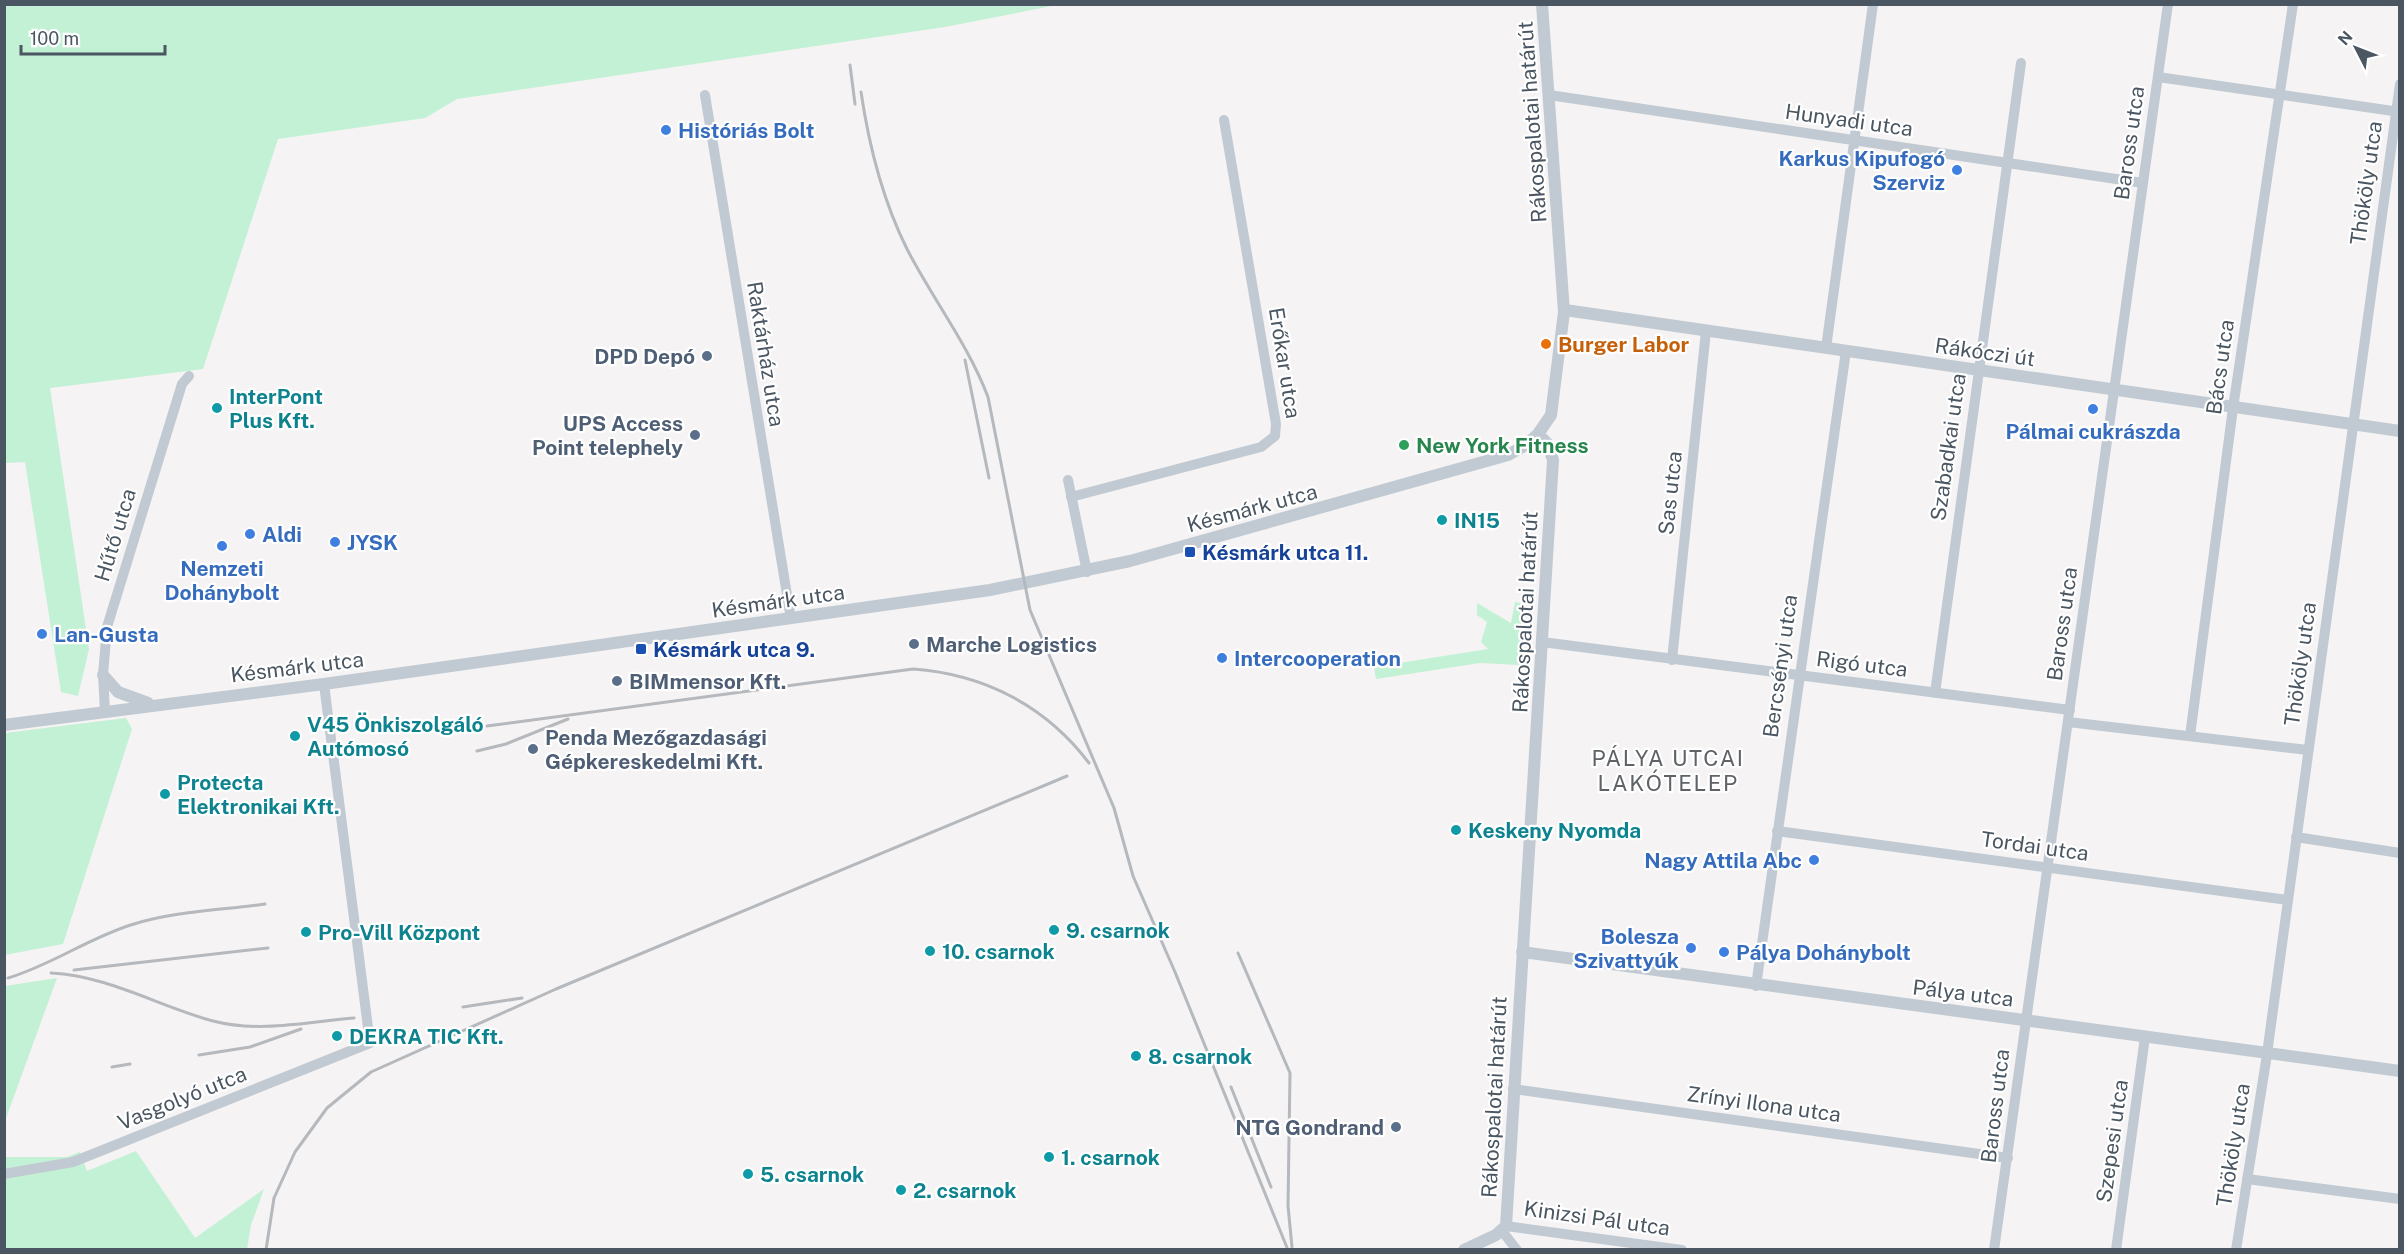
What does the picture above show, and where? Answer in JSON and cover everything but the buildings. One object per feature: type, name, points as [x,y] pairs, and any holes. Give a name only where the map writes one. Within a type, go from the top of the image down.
[{"type":"street","name":"Rákospalotai határút","points":[[1504,1228],[1522,952],[1527,913],[1553,460],[1547,443],[1538,434],[1551,415],[1555,399],[1564,310],[1542,4]]},
{"type":"street","points":[[1827,348],[1873,4]]},
{"type":"street","name":"Baross utca","points":[[1994,1250],[2168,4]]},
{"type":"street","name":"Bács utca","points":[[2190,736],[2233,408],[2293,4]]},
{"type":"street","name":"Szabadkai utca","points":[[1935,693],[2021,63]]},
{"type":"street","points":[[2158,77],[2398,112]]},
{"type":"street","name":"Thököly utca","points":[[2236,1250],[2288,900],[2398,112],[2400,84]]},
{"type":"street","name":"Raktárház utca","points":[[705,95],[791,619]]},
{"type":"street","name":"Hunyadi utca","points":[[1549,95],[2144,183]]},
{"type":"street","name":"Erőkar utca","points":[[1071,497],[1261,447],[1275,436],[1276,424],[1224,120]]},
{"type":"street","name":"Rákóczi út","points":[[1564,310],[2400,432]]},
{"type":"street","name":"Sas utca","points":[[1672,660],[1706,331]]},
{"type":"street","name":"Bercsényi utca","points":[[1756,986],[1798,676],[1846,351]]},
{"type":"street","name":"Hűtő utca","points":[[105,711],[103,675],[105,637],[110,617],[182,384],[189,376]]},
{"type":"street","name":"Késmárk utca","points":[[4,725],[324,684],[791,619],[980,592],[1087,572],[1490,462],[1526,445],[1538,434]]},
{"type":"street","points":[[1068,480],[1087,572]]},
{"type":"street","name":"Rigó utca","points":[[1542,642],[1935,693],[2190,736],[2308,750]]},
{"type":"street","points":[[103,675],[112,687],[126,697],[154,704]]},
{"type":"street","name":"Vasgolyó utca","points":[[4,1174],[73,1162],[370,1043],[324,684]]},
{"type":"street","name":"Tordai utca","points":[[1777,831],[2288,900]]},
{"type":"street","points":[[2296,837],[2400,853]]},
{"type":"street","name":"Pálya utca","points":[[1522,952],[1756,986],[2400,1071]]},
{"type":"street","name":"Szepesi utca","points":[[2116,1250],[2145,1037]]},
{"type":"street","name":"Zrínyi Ilona utca","points":[[1513,1089],[2008,1158]]},
{"type":"street","points":[[2247,1179],[2400,1199]]},
{"type":"street","points":[[1464,1250],[1504,1228],[1517,1250]]},
{"type":"street","name":"Kinizsi Pál utca","points":[[1504,1228],[1682,1250]]},
{"type":"green space","points":[[4,5],[1057,5],[945,27],[457,99],[425,118],[278,139],[203,369],[50,388],[89,649],[78,696],[61,692],[25,462],[5,463]]},
{"type":"green space","points":[[1515,602],[1525,604],[1519,665],[1480,663],[1376,679],[1374,667],[1488,649],[1481,642],[1487,622],[1477,615],[1477,603],[1511,623]]},
{"type":"green space","points":[[126,718],[132,729],[63,944],[5,955],[5,733]]},
{"type":"green space","points":[[57,978],[5,1121],[5,986]]},
{"type":"green space","points":[[136,1151],[195,1238],[264,1189],[251,1225],[247,1249],[5,1250],[5,1157],[67,1157],[80,1152],[87,1171]]},
{"type":"railway","points":[[850,65],[855,104]]},
{"type":"railway","points":[[861,92],[868,132],[890,211],[907,249],[970,358],[988,397],[1030,610],[1114,808],[1133,876],[1175,972],[1288,1250]]},
{"type":"railway","points":[[965,360],[989,478]]},
{"type":"railway","points":[[487,726],[913,669],[964,678],[1011,696],[1053,725],[1089,763]]},
{"type":"railway","points":[[477,751],[506,744],[568,719]]},
{"type":"railway","points":[[266,1250],[274,1198],[295,1152],[327,1108],[371,1072],[556,989],[1067,776]]},
{"type":"railway","points":[[8,978],[134,924],[183,914],[265,904]]},
{"type":"railway","points":[[74,970],[268,948]]},
{"type":"railway","points":[[1238,953],[1290,1073],[1288,1206],[1292,1247]]},
{"type":"railway","points":[[51,973],[93,980],[133,992],[193,1015],[230,1024],[283,1026],[354,1018]]},
{"type":"railway","points":[[463,1007],[522,998]]},
{"type":"railway","points":[[199,1055],[250,1047],[301,1029]]},
{"type":"railway","points":[[112,1067],[130,1064]]},
{"type":"railway","points":[[1231,1087],[1271,1187]]},
{"type":"place","name":"Históriás Bolt","points":[[666,130]]},
{"type":"place","name":"Karkus Kipufogó Szerviz","points":[[1957,170]]},
{"type":"place","name":"Burger Labor","points":[[1546,344]]},
{"type":"place","name":"DPD Depó","points":[[707,356]]},
{"type":"place","name":"InterPont Plus Kft.","points":[[217,408]]},
{"type":"place","name":"Pálmai cukrászda","points":[[2093,409]]},
{"type":"place","name":"UPS Access Point telephely","points":[[695,435]]},
{"type":"place","name":"New York Fitness","points":[[1404,445]]},
{"type":"place","name":"IN15","points":[[1442,520]]},
{"type":"place","name":"Aldi","points":[[250,534]]},
{"type":"place","name":"JYSK","points":[[335,542]]},
{"type":"place","name":"Nemzeti Dohánybolt","points":[[222,546]]},
{"type":"place","name":"Késmárk utca 11.","points":[[1190,552]]},
{"type":"place","name":"Lan-Gusta","points":[[42,634]]},
{"type":"place","name":"Marche Logistics","points":[[914,644]]},
{"type":"place","name":"Késmárk utca 9.","points":[[641,649]]},
{"type":"place","name":"Intercooperation","points":[[1222,658]]},
{"type":"place","name":"BIMmensor Kft.","points":[[617,681]]},
{"type":"place","name":"V45 Önkiszolgáló Autómosó","points":[[295,736]]},
{"type":"place","name":"Penda Mezőgazdasági Gépkereskedelmi Kft.","points":[[533,749]]},
{"type":"place","name":"Protecta Elektronikai Kft.","points":[[165,794]]},
{"type":"place","name":"Keskeny Nyomda","points":[[1456,830]]},
{"type":"place","name":"Nagy Attila Abc","points":[[1814,860]]},
{"type":"place","name":"9. csarnok","points":[[1054,930]]},
{"type":"place","name":"Pro-Vill Központ","points":[[306,932]]},
{"type":"place","name":"Bolesza Szivattyúk","points":[[1691,948]]},
{"type":"place","name":"10. csarnok","points":[[930,951]]},
{"type":"place","name":"Pálya Dohánybolt","points":[[1724,952]]},
{"type":"place","name":"DEKRA TIC Kft.","points":[[337,1036]]},
{"type":"place","name":"8. csarnok","points":[[1136,1056]]},
{"type":"place","name":"NTG Gondrand","points":[[1396,1127]]},
{"type":"place","name":"1. csarnok","points":[[1049,1157]]},
{"type":"place","name":"5. csarnok","points":[[748,1174]]},
{"type":"place","name":"2. csarnok","points":[[901,1190]]},
{"type":"district","name":"PÁLYA UTCAI LAKÓTELEP","points":[[1668,770]]}]
